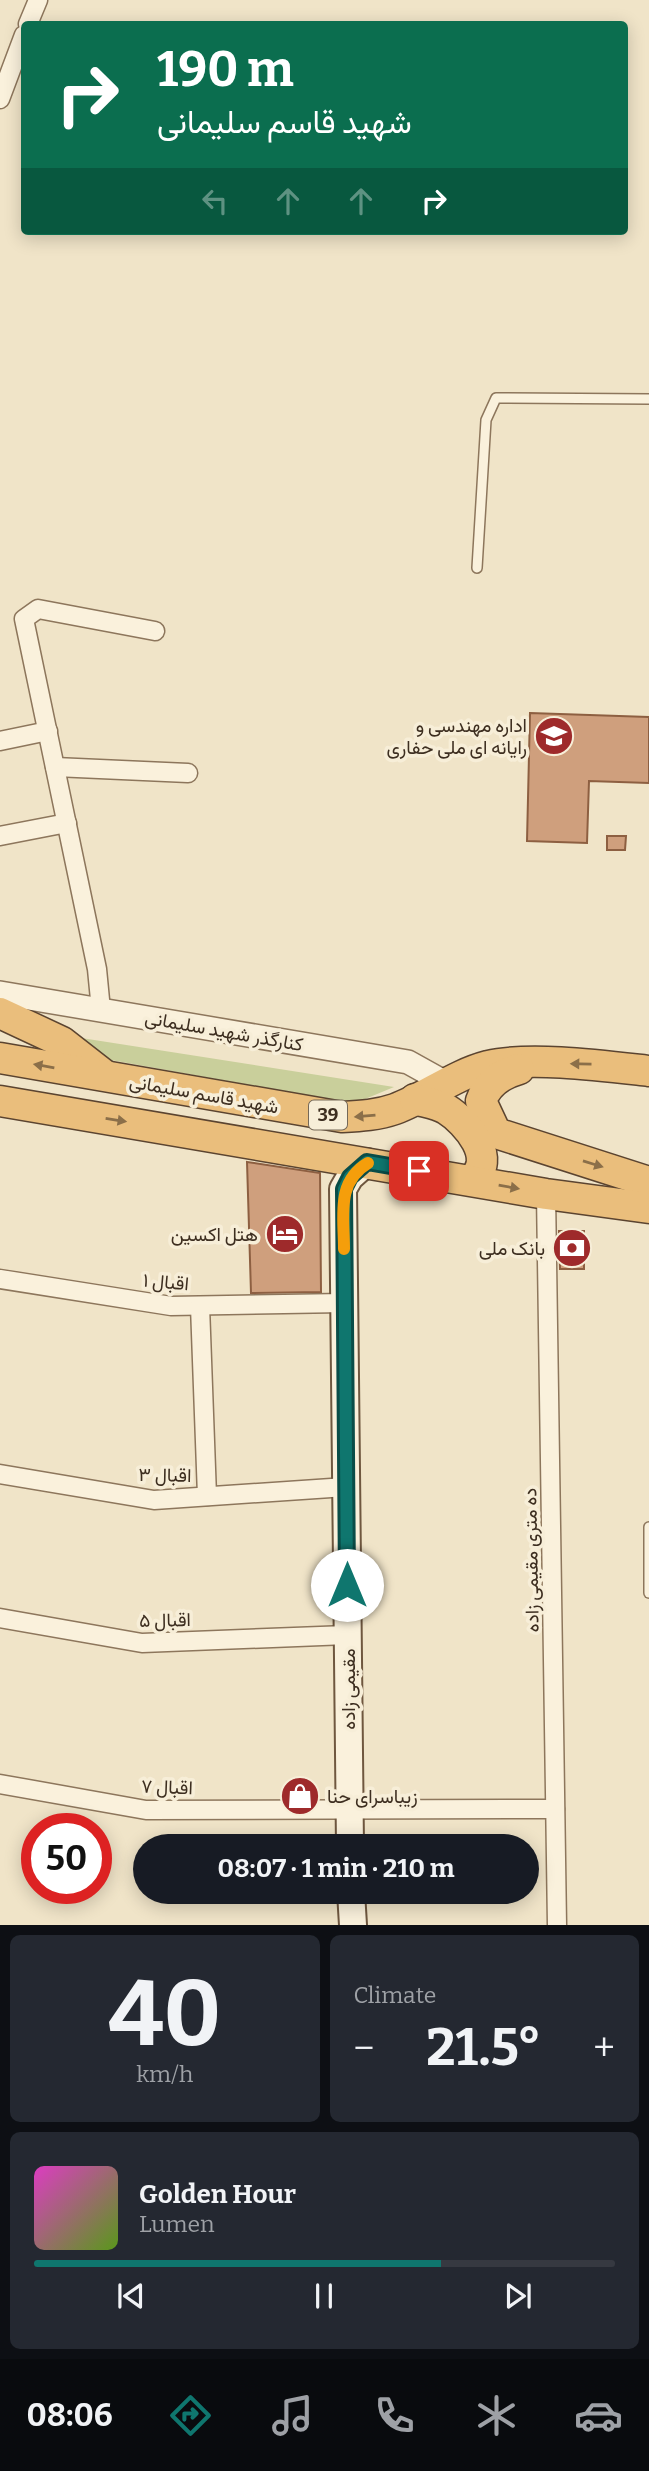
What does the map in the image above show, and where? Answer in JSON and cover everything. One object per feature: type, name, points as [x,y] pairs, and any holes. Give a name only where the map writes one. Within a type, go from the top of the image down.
[{"type":"highway","points":[[0,1013],[62,1042],[106,1077]]},
{"type":"highway","name":"شهید قاسم سلیمانی","points":[[0,1058],[342,1118],[377,1115],[415,1099],[444,1082],[487,1066],[515,1062],[592,1065],[649,1071]]},
{"type":"highway","points":[[543,1064],[514,1070],[494,1081],[485,1091],[481,1101],[496,1133],[649,1182]]},
{"type":"highway","points":[[415,1099],[445,1109],[474,1136],[482,1160],[478,1175],[471,1180]]},
{"type":"highway","name":"شهید قاسم سلیمانی","points":[[0,1101],[546,1194],[649,1208]]},
{"type":"main road","points":[[327,1155],[337,1303],[342,1811],[338,1834]]},
{"type":"main road","points":[[337,1303],[344,1189],[350,1177],[367,1162]]},
{"type":"main road","points":[[342,1811],[347,1834]]},
{"type":"main road","points":[[338,1904],[339,1925]]},
{"type":"main road","points":[[352,1904],[353,1925]]},
{"type":"street","points":[[29,21],[38,0]]},
{"type":"street","points":[[0,99],[21,43]]},
{"type":"street","points":[[101,1010],[97,969],[24,619],[38,609],[155,631]]},
{"type":"street","points":[[0,741],[48,731]]},
{"type":"street","points":[[55,767],[188,773]]},
{"type":"street","points":[[0,836],[67,823]]},
{"type":"street","name":"کنارگذر شهید سلیمانی","points":[[0,993],[408,1062],[444,1082]]},
{"type":"street","name":"ده متری مقیمی زاده","points":[[546,1194],[557,1925]]},
{"type":"street","name":"اقبال ۱","points":[[0,1279],[171,1306],[337,1303]]},
{"type":"street","points":[[200,1306],[207,1496]]},
{"type":"street","name":"اقبال ۳","points":[[0,1474],[155,1500],[339,1487]]},
{"type":"street","name":"اقبال ۵","points":[[0,1618],[142,1643],[340,1634]]},
{"type":"street","name":"اقبال ۷","points":[[0,1784],[146,1810],[555,1809]]},
{"type":"lane","points":[[477,568],[486,420],[496,398],[649,399]]},
{"type":"lane","points":[[649,1527],[649,1593]]},
{"type":"green space","points":[[75,1037],[394,1087],[353,1104],[111,1060]]},
{"type":"building","points":[[530,713],[649,717],[649,783],[589,781],[587,843],[527,841]]},
{"type":"building","points":[[607,836],[626,836],[625,850],[607,850]]},
{"type":"building","name":"هتل اکسین","points":[[247,1162],[320,1173],[321,1292],[251,1293]]},
{"type":"building","points":[[559,1231],[584,1231],[584,1269],[560,1269]]},
{"type":"slow traffic","points":[[344,1249],[344,1189],[350,1177],[368,1163]]},
{"type":"place","name":"اداره مهندسی و رایانه ای ملی حفاری","points":[[554,736]]},
{"type":"place","name":"هتل اکسین","points":[[285,1234]]},
{"type":"place","name":"بانک ملی","points":[[572,1248]]},
{"type":"place","name":"زیباسرای حنا","points":[[300,1796]]},
{"type":"route","points":[[347,1585],[344,1189],[350,1177],[367,1162],[419,1171]]}]
